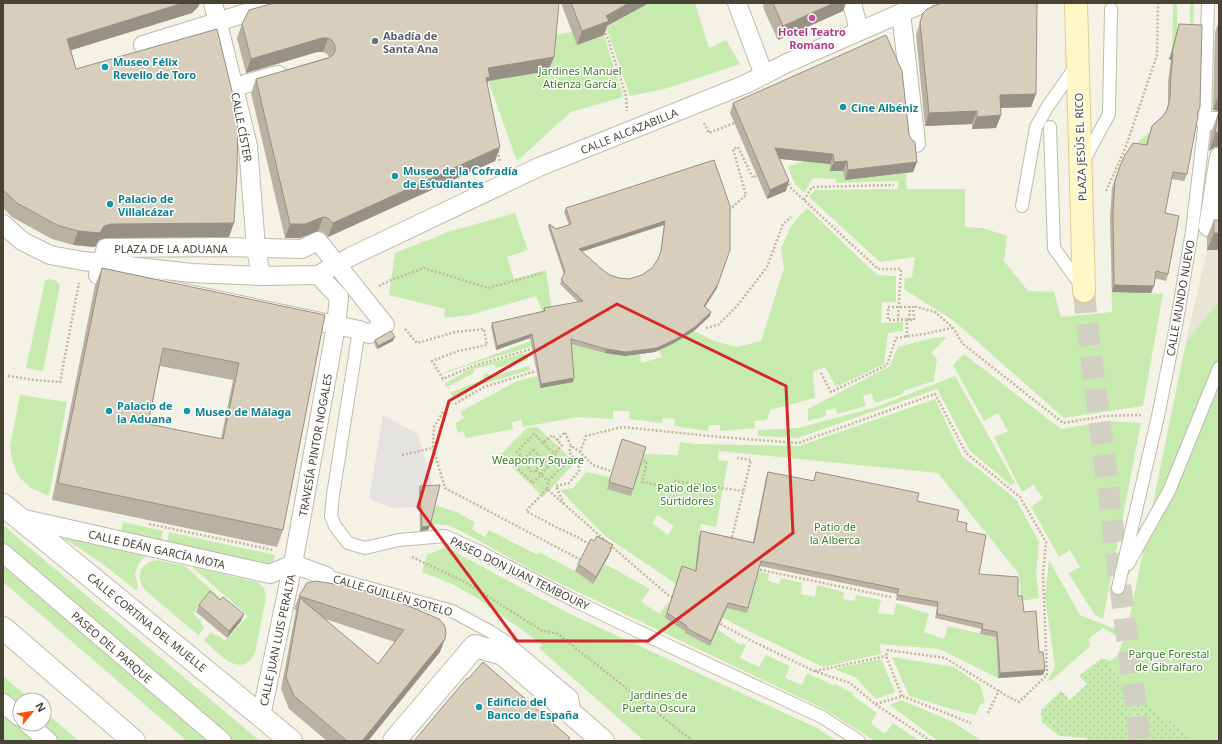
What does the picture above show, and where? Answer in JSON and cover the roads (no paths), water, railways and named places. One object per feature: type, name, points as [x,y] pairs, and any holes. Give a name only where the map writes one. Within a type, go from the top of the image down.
[{"type":"main road","name":"PLAZA JESÚS EL RICO","points":[[1076,3],[1084,291]]},
{"type":"street","name":"CALLE CÍSTER","points":[[213,3],[248,146],[256,248],[261,276]]},
{"type":"street","points":[[143,45],[278,3]]},
{"type":"street","points":[[737,3],[764,75]]},
{"type":"street","points":[[852,3],[860,31]]},
{"type":"street","name":"CALLE ALCAZABILLA","points":[[318,275],[337,264],[539,167],[746,84],[787,63],[924,3]]},
{"type":"street","points":[[901,13],[916,143]]},
{"type":"street","points":[[234,87],[294,70]]},
{"type":"street","points":[[1219,157],[1208,227],[1219,227]]},
{"type":"street","points":[[3,224],[22,241],[50,255],[92,262],[192,274],[261,276],[318,275],[339,298],[359,330]]},
{"type":"street","name":"PLAZA DE LA ADUANA","points":[[318,241],[385,325],[369,334],[359,330],[98,274],[92,262],[106,248],[302,248],[318,241]]},
{"type":"street","name":"TRAVESÍA PINTOR NOGALES","points":[[293,564],[336,326],[339,298]]},
{"type":"street","name":"CALLE DEÁN GARCÍA MOTA","points":[[11,512],[270,574],[293,564]]},
{"type":"street","name":"CALLE CORTINA DEL MUELLE","points":[[11,512],[291,741]]},
{"type":"street","name":"PASEO DEL PARQUE","points":[[3,553],[222,741]]},
{"type":"street","name":"CALLE GUILLÉN SOTELO","points":[[293,564],[326,576]]},
{"type":"street","name":"CALLE JUAN LUIS PERALTA","points":[[261,716],[293,564]]},
{"type":"street","points":[[3,628],[134,741]]},
{"type":"street","points":[[394,741],[475,646],[503,654],[603,741]]},
{"type":"street","points":[[3,703],[12,710]]},
{"type":"street","points":[[37,732],[48,741]]},
{"type":"lane","name":"CALLE MUNDO NUEVO","points":[[1208,3],[1212,121],[1176,326],[1158,416],[1119,582],[1169,491],[1219,368]]},
{"type":"lane","points":[[1081,166],[1109,114],[1111,9]]},
{"type":"lane","points":[[1022,206],[1036,127],[1048,106],[1078,64]]},
{"type":"lane","points":[[1050,127],[1054,248],[1084,291]]},
{"type":"lane","name":"PASEO DON JUAN TEMBOURY","points":[[359,330],[331,516],[335,526],[348,543],[365,548],[399,540],[445,536],[478,551],[573,600],[822,716],[859,741]]},
{"type":"lane","name":"CALLE GUILLÉN SOTELO","points":[[326,576],[452,611],[491,632],[509,644],[572,697],[575,717]]},
{"type":"lane","points":[[475,646],[491,632]]},
{"type":"tunnel","points":[[1084,291],[1140,741]]},
{"type":"place","name":"Hotel Teatro Romano","points":[[812,18]]},
{"type":"place","name":"Abadía de Santa Ana","points":[[375,41]]},
{"type":"place","name":"Museo Félix Revello de Toro","points":[[105,67]]},
{"type":"place","name":"Cine Albéniz","points":[[843,107]]},
{"type":"place","name":"Museo de la Cofradía de Estudiantes","points":[[395,176]]},
{"type":"place","name":"Palacio de Villalcázar","points":[[110,204]]},
{"type":"place","name":"Palacio de la Aduana","points":[[109,411]]},
{"type":"place","name":"Museo de Málaga","points":[[187,411]]},
{"type":"place","name":"Edificio del Banco de España","points":[[479,707]]},
{"type":"park label","name":"Jardines Manuel Atienza García","points":[[580,76]]},
{"type":"park label","name":"Weaponry Square","points":[[538,459]]},
{"type":"park label","name":"Patio de los Surtidores","points":[[687,493]]},
{"type":"park label","name":"Patio de la Alberca","points":[[835,532]]},
{"type":"park label","name":"Parque Forestal de Gibralfaro","points":[[1169,659]]},
{"type":"park label","name":"Jardines de Puerta Oscura","points":[[659,700]]}]
